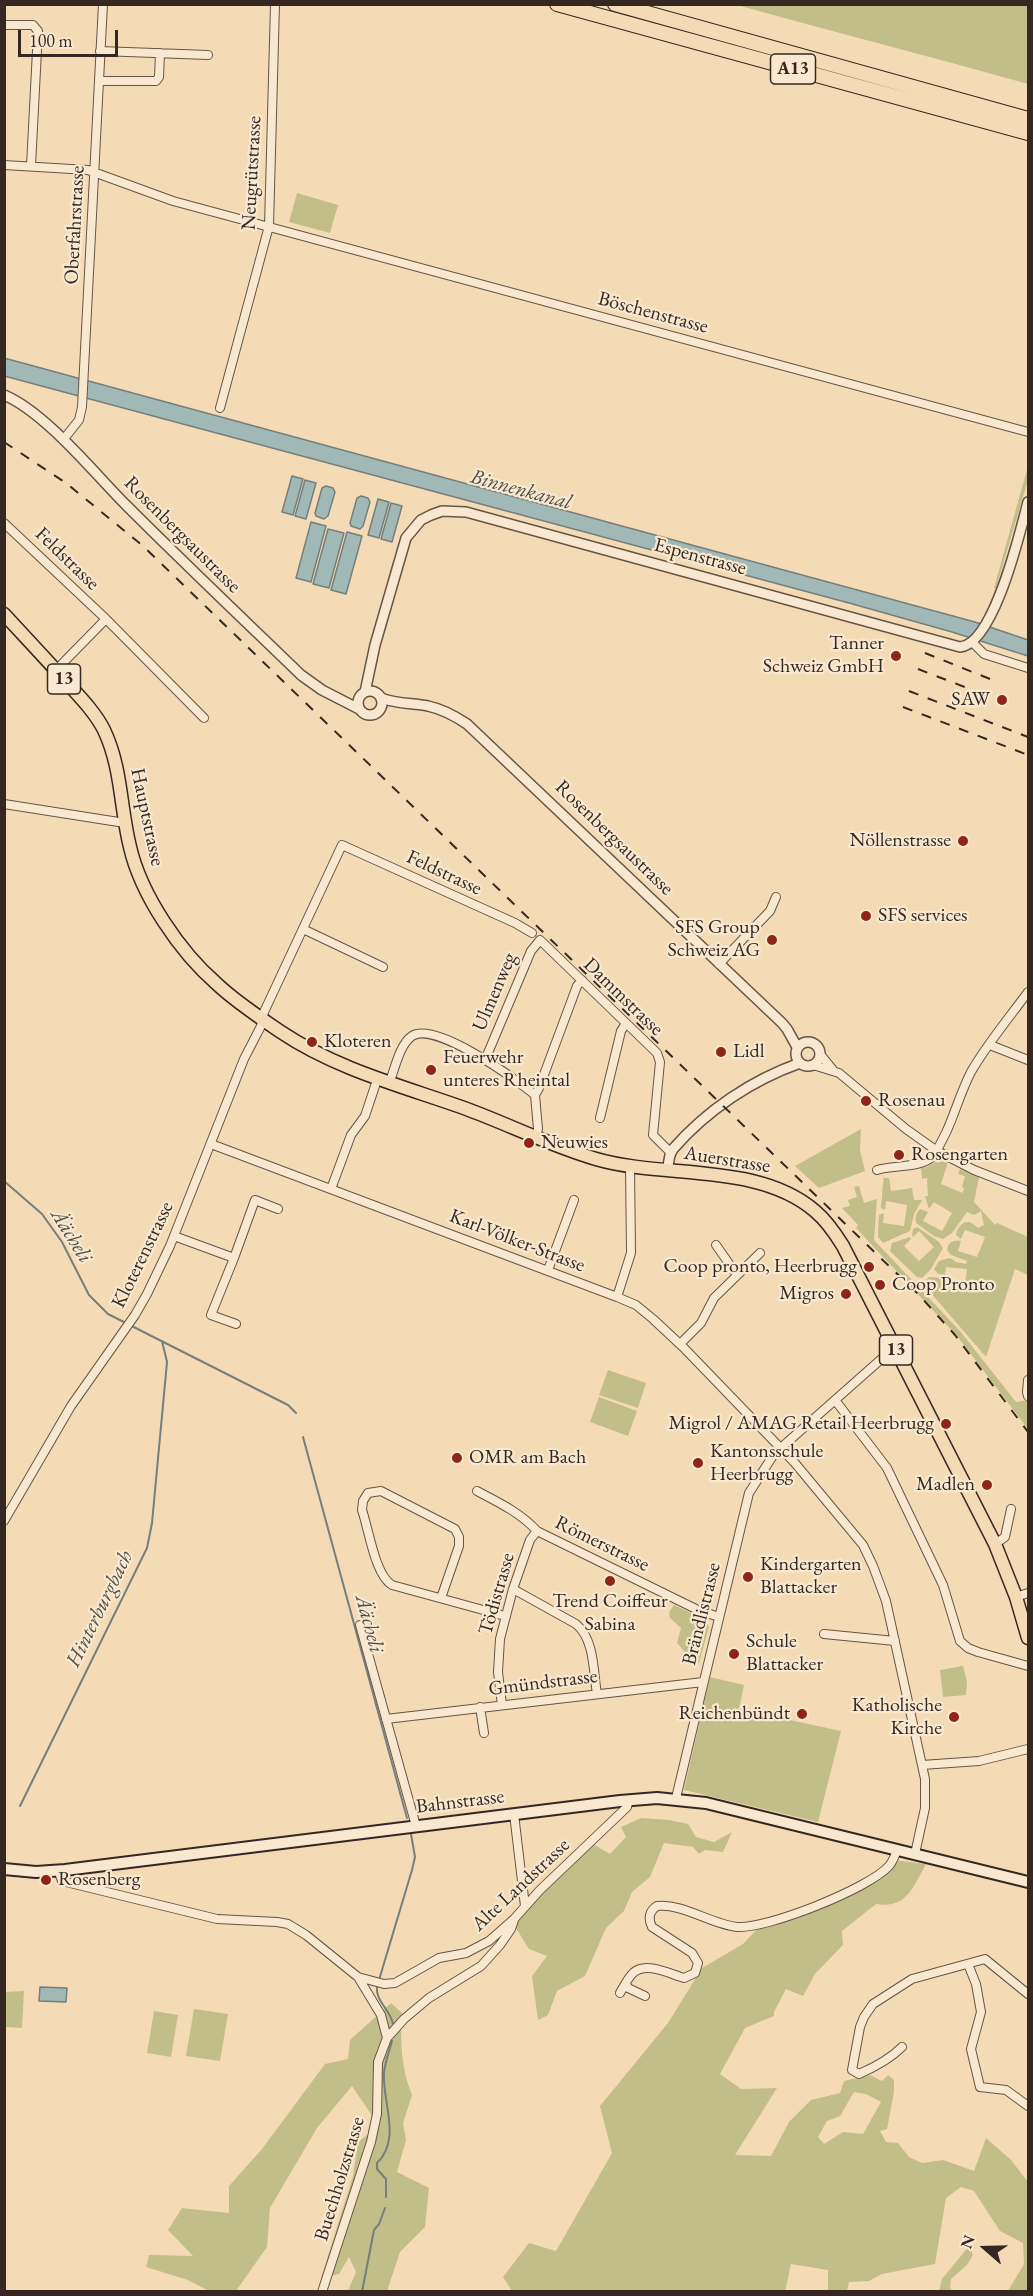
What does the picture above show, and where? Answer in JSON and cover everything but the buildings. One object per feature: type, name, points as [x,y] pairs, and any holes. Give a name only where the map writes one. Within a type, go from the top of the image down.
[{"type":"highway","name":"A13","points":[[557,4],[1029,133]]},
{"type":"highway","name":"A13","points":[[615,4],[1029,119]]},
{"type":"main road","name":"Hauptstrasse","points":[[4,614],[56,670],[103,728],[117,767],[125,823],[136,870],[147,893],[168,926],[189,955],[212,980],[263,1019]]},
{"type":"main road","name":"Auerstrasse","points":[[263,1019],[313,1052],[596,1159],[667,1171],[723,1176],[772,1187],[786,1192],[815,1210],[830,1226],[843,1246],[994,1544],[1016,1597],[1029,1638]]},
{"type":"main road","name":"Bahnstrasse","points":[[4,1869],[36,1872],[58,1870],[629,1800],[676,1798],[1029,1882]]},
{"type":"street","name":"Oberfahrstrasse","points":[[63,440],[79,420],[82,407],[103,4]]},
{"type":"street","name":"Neugrütstrasse","points":[[220,408],[269,226],[275,4]]},
{"type":"street","points":[[4,25],[33,25],[38,31],[31,166]]},
{"type":"street","points":[[100,51],[208,55]]},
{"type":"street","points":[[99,81],[156,81],[159,77],[160,53]]},
{"type":"street","name":"Böschenstrasse","points":[[4,165],[88,170],[173,201],[1029,432]]},
{"type":"street","name":"Rosenbergsaustrasse","points":[[4,395],[36,414],[140,519],[301,675],[315,687],[359,709]]},
{"type":"street","points":[[1029,502],[1000,596],[991,615],[969,645],[1029,668]]},
{"type":"street","name":"Espenstrasse","points":[[363,694],[399,556],[406,538],[421,520],[442,511],[456,511],[867,620],[953,646],[969,645]]},
{"type":"street","name":"Feldstrasse","points":[[4,524],[106,619],[204,718]]},
{"type":"street","points":[[56,670],[106,619]]},
{"type":"street","name":"Espenstrasse","points":[[371,666],[379,696]]},
{"type":"street","points":[[337,698],[371,691],[379,696],[381,709],[372,716],[364,714],[359,709],[358,702],[363,694]]},
{"type":"street","name":"Rosenbergsaustrasse","points":[[379,696],[399,704]]},
{"type":"street","name":"Rosenbergsaustrasse","points":[[381,709],[399,704],[416,704],[440,709],[467,724],[788,1029],[807,1041]]},
{"type":"street","points":[[4,804],[125,823]]},
{"type":"street","name":"Feldstrasse","points":[[342,845],[515,923],[532,933]]},
{"type":"street","name":"Kloterenstrasse","points":[[4,1521],[71,1406],[147,1294],[174,1236],[244,1059],[342,845]]},
{"type":"street","points":[[719,964],[770,911],[776,897]]},
{"type":"street","points":[[303,929],[383,967]]},
{"type":"street","name":"Dammstrasse","points":[[540,940],[652,1047],[659,1057],[653,1135],[671,1153]]},
{"type":"street","name":"Ulmenweg","points":[[484,1060],[531,951],[540,940]]},
{"type":"street","points":[[536,1138],[538,1129],[535,1095],[577,986],[582,980]]},
{"type":"street","points":[[877,1170],[927,1162],[937,1151],[954,1118],[970,1075],[1029,992]]},
{"type":"street","points":[[600,1118],[621,1031],[626,1023]]},
{"type":"street","name":"Rosenbergsaustrasse","points":[[788,1029],[798,1055]]},
{"type":"street","points":[[331,1189],[351,1135],[408,1040],[420,1033],[437,1036],[484,1060],[535,1095]]},
{"type":"street","points":[[667,1171],[671,1153],[684,1136],[743,1090],[781,1069],[798,1055],[807,1041],[816,1044],[834,1071],[937,1151],[974,1170],[1029,1191]]},
{"type":"street","points":[[990,1045],[1029,1060]]},
{"type":"street","points":[[813,1065],[820,1053]]},
{"type":"street","points":[[798,1055],[808,1066],[813,1065],[834,1071]]},
{"type":"street","name":"Karl-Völker-Strasse","points":[[211,1144],[636,1305],[680,1344],[781,1448],[863,1545],[873,1566],[886,1602],[926,1784],[925,1806],[915,1854]]},
{"type":"street","points":[[617,1297],[631,1254],[630,1166]]},
{"type":"street","points":[[236,1324],[211,1315],[255,1200],[278,1209]]},
{"type":"street","points":[[548,1270],[574,1200]]},
{"type":"street","points":[[174,1236],[234,1258]]},
{"type":"street","points":[[716,1245],[737,1275]]},
{"type":"street","points":[[680,1344],[701,1323],[714,1298],[760,1253]]},
{"type":"street","name":"Brändlistrasse","points":[[676,1798],[749,1493],[768,1460],[896,1349]]},
{"type":"street","points":[[1029,1380],[1027,1392],[1029,1396]]},
{"type":"street","points":[[835,1400],[887,1468],[943,1586],[960,1641],[968,1648],[978,1652],[1029,1666]]},
{"type":"street","points":[[441,1598],[459,1546],[459,1537],[455,1529],[381,1491],[369,1493],[363,1501],[362,1510],[383,1579],[392,1585],[505,1616]]},
{"type":"street","name":"Römerstrasse","points":[[477,1491],[514,1512],[537,1531],[698,1610],[719,1617]]},
{"type":"street","points":[[994,1544],[1005,1537],[1011,1509]]},
{"type":"street","name":"Tödistrasse","points":[[502,1705],[499,1656],[505,1616],[530,1540],[537,1531]]},
{"type":"street","points":[[513,1589],[576,1624],[585,1632],[589,1642],[597,1694]]},
{"type":"street","points":[[1016,1597],[1029,1593]]},
{"type":"street","points":[[360,1625],[416,1826]]},
{"type":"street","points":[[824,1634],[895,1641]]},
{"type":"street","name":"Gmündstrasse","points":[[386,1719],[703,1682]]},
{"type":"street","points":[[480,1707],[484,1733]]},
{"type":"street","points":[[922,1765],[979,1761],[1029,1749]]},
{"type":"street","name":"Alte Landstrasse","points":[[58,1870],[62,1881],[197,1914],[224,1920],[288,1924],[358,1977],[384,1984],[395,1983],[411,1976],[439,1958],[466,1953],[477,1948],[514,1919],[540,1890],[627,1807],[629,1800]]},
{"type":"street","points":[[514,1814],[525,1906]]},
{"type":"street","points":[[620,1993],[638,1969],[650,1968],[684,1978],[695,1973],[698,1963],[692,1953],[652,1928],[650,1916],[657,1906],[672,1907],[726,1925],[752,1926],[811,1907],[866,1884],[888,1867],[897,1850]]},
{"type":"street","name":"Buechholzstrasse","points":[[322,2292],[371,2142],[377,2114],[378,2062],[387,2038],[404,2019],[429,1998],[481,1966],[500,1945],[511,1929],[514,1919]]},
{"type":"street","points":[[902,2047],[892,2057],[859,2074],[852,2070],[864,2017],[873,2004],[912,1978],[983,1959],[1029,1994]]},
{"type":"street","points":[[968,1964],[981,2012],[971,2049],[980,2087],[1006,2090],[1029,2106]]},
{"type":"street","points":[[358,1977],[381,2015],[387,2038]]},
{"type":"street","points":[[626,1984],[628,1988],[645,1996]]},
{"type":"shaded area","points":[[737,5],[1028,5],[1028,84],[956,64]]},
{"type":"shaded area","points":[[297,193],[338,205],[330,233],[289,222]]},
{"type":"shaded area","points":[[1028,466],[1028,480],[996,588],[994,588]]},
{"type":"shaded area","points":[[861,1129],[860,1151],[865,1171],[819,1188],[795,1166]]},
{"type":"shaded area","points":[[940,1159],[948,1162],[941,1184],[963,1193],[965,1176],[958,1174],[960,1169],[979,1177],[974,1202],[995,1225],[997,1223],[1028,1237],[1028,1275],[1015,1269],[986,1357],[923,1284],[929,1277],[944,1278],[943,1288],[964,1291],[967,1269],[946,1267],[945,1275],[938,1274],[934,1269],[939,1261],[950,1258],[966,1264],[967,1261],[951,1255],[947,1250],[951,1242],[961,1241],[958,1251],[977,1257],[985,1237],[965,1230],[961,1239],[956,1235],[965,1222],[972,1223],[978,1228],[984,1225],[981,1211],[974,1215],[967,1212],[952,1233],[943,1239],[934,1236],[916,1223],[916,1216],[920,1209],[928,1212],[923,1221],[942,1231],[952,1213],[934,1202],[929,1209],[925,1196],[928,1196],[927,1178],[922,1179],[921,1168]]},
{"type":"shaded area","points":[[884,1173],[884,1178],[889,1178],[891,1191],[912,1188],[914,1200],[922,1200],[914,1214],[910,1231],[883,1243],[878,1237],[879,1215],[884,1213],[883,1223],[904,1226],[907,1205],[886,1201],[885,1210],[881,1208]]},
{"type":"shaded area","points":[[859,1186],[864,1203],[877,1199],[874,1240],[960,1331],[1016,1402],[1028,1400],[1028,1429],[957,1336],[856,1228],[858,1225],[842,1208],[850,1206],[848,1200],[857,1197],[854,1187]]},
{"type":"shaded area","points":[[917,1227],[939,1242],[943,1248],[931,1269],[922,1278],[917,1277],[890,1251],[892,1243],[910,1237],[911,1239],[904,1246],[919,1261],[934,1247],[919,1231],[913,1237],[913,1229]]},
{"type":"shaded area","points":[[608,1370],[646,1383],[638,1408],[599,1395]]},
{"type":"shaded area","points":[[599,1397],[637,1411],[628,1436],[590,1422]]},
{"type":"shaded area","points":[[674,1605],[706,1620],[709,1627],[699,1663],[694,1663],[677,1643],[681,1628],[670,1618],[669,1612]]},
{"type":"shaded area","points":[[963,1666],[967,1682],[966,1695],[943,1697],[940,1670]]},
{"type":"shaded area","points":[[710,1677],[744,1685],[739,1709],[841,1731],[818,1822],[684,1790]]},
{"type":"shaded area","points":[[641,1818],[688,1824],[696,1837],[714,1842],[732,1832],[723,1852],[705,1850],[699,1854],[693,1847],[664,1843],[650,1877],[632,1892],[624,1911],[606,1928],[585,1976],[557,1991],[548,2015],[538,2020],[532,1976],[547,1956],[529,1949],[514,1925],[593,1844],[610,1854],[626,1837],[621,1827]]},
{"type":"shaded area","points":[[894,1860],[926,1864],[913,1888],[902,1900],[887,1905],[876,1904],[842,1931],[843,1945],[815,1974],[803,1996],[786,1989],[774,2016],[745,2028],[720,2074],[741,2089],[777,2088],[735,2155],[771,2156],[789,2122],[811,2100],[840,2093],[844,2081],[870,2075],[882,2081],[888,2075],[894,2080],[894,2092],[887,2129],[880,2131],[886,2142],[898,2143],[909,2157],[922,2163],[943,2160],[974,2171],[986,2138],[1011,2160],[1028,2182],[1028,2291],[1008,2291],[1024,2264],[1023,2243],[1000,2231],[974,2191],[961,2187],[946,2198],[935,2264],[882,2274],[869,2281],[849,2282],[847,2291],[828,2291],[828,2270],[791,2264],[785,2292],[512,2291],[503,2277],[529,2243],[556,2251],[612,2153],[600,2106],[668,2023],[702,1968],[743,1944],[762,1924],[862,1886]],"holes":[[[854,2092],[866,2094],[881,2102],[863,2134],[843,2132],[824,2144],[818,2137],[827,2121],[840,2116]]]},
{"type":"shaded area","points":[[24,1991],[22,2028],[5,2027],[5,1992]]},
{"type":"shaded area","points":[[391,2003],[402,2013],[402,2055],[412,2095],[403,2123],[406,2140],[397,2172],[429,2188],[425,2227],[400,2252],[387,2291],[348,2291],[356,2272],[349,2257],[339,2274],[321,2278],[353,2176],[358,2142],[379,2126],[352,2086],[317,2128],[270,2208],[267,2247],[236,2291],[209,2291],[188,2280],[146,2267],[149,2255],[193,2256],[168,2230],[182,2208],[229,2213],[229,2186],[262,2149],[325,2064],[348,2059],[350,2040]]},
{"type":"shaded area","points":[[194,2009],[228,2014],[220,2061],[186,2056]]},
{"type":"shaded area","points":[[154,2011],[178,2015],[171,2057],[147,2053]]},
{"type":"shaded area","points":[[969,2246],[973,2255],[967,2265],[951,2279],[950,2288],[953,2291],[939,2291],[942,2279]]},
{"type":"water","points":[[4,358],[975,622],[1028,640],[1028,656],[849,603],[8,377],[5,376]]},
{"type":"water","points":[[292,476],[303,479],[293,515],[282,512]]},
{"type":"water","points":[[305,480],[316,483],[306,519],[295,516]]},
{"type":"water","points":[[326,486],[333,488],[335,492],[328,516],[324,519],[316,516],[315,513],[322,488]]},
{"type":"water","points":[[361,496],[368,498],[370,502],[360,529],[351,526],[350,523],[357,498]]},
{"type":"water","points":[[378,499],[389,502],[379,538],[368,535]]},
{"type":"water","points":[[391,503],[402,506],[392,542],[381,539]]},
{"type":"water","points":[[311,522],[326,526],[311,582],[296,578]]},
{"type":"water","points":[[328,529],[344,533],[329,588],[313,584]]},
{"type":"water","points":[[347,532],[362,536],[346,594],[331,590]]},
{"type":"water","points":[[40,1987],[67,1988],[66,2002],[39,2001]]},
{"type":"waterway","name":"Äächeli","points":[[4,1181],[42,1214],[62,1242],[89,1295],[108,1314],[288,1405],[296,1413]]},
{"type":"waterway","name":"Hinterburgbach","points":[[20,1806],[147,1548],[152,1523],[167,1362],[162,1341]]},
{"type":"waterway","name":"Äächeli","points":[[303,1437],[407,1818]]},
{"type":"waterway","name":"Äächeli","points":[[379,1980],[415,1857],[411,1834]]},
{"type":"waterway","name":"Äächeli","points":[[377,1986],[380,2001],[393,2024]]},
{"type":"waterway","name":"Äächeli","points":[[386,2197],[386,2179],[377,2169],[377,2163],[384,2153],[390,2132],[384,2073],[392,2041]]},
{"type":"waterway","name":"Äächeli","points":[[362,2292],[374,2230],[385,2208]]},
{"type":"railway","points":[[4,442],[66,483],[143,546],[919,1295],[955,1335],[1028,1432]]},
{"type":"railway","points":[[925,653],[995,681]]},
{"type":"railway","points":[[918,669],[988,696]]},
{"type":"railway","points":[[909,691],[1028,737]]},
{"type":"railway","points":[[903,707],[1028,755]]},
{"type":"place","name":"Tanner Schweiz GmbH","points":[[896,656]]},
{"type":"place","name":"SAW","points":[[1002,700]]},
{"type":"place","name":"Nöllenstrasse","points":[[963,841]]},
{"type":"place","name":"SFS services","points":[[866,916]]},
{"type":"place","name":"SFS Group Schweiz AG","points":[[772,940]]},
{"type":"place","name":"Kloteren","points":[[312,1042]]},
{"type":"place","name":"Lidl","points":[[721,1052]]},
{"type":"place","name":"Feuerwehr unteres Rheintal","points":[[431,1070]]},
{"type":"place","name":"Rosenau","points":[[866,1101]]},
{"type":"place","name":"Neuwies","points":[[529,1143]]},
{"type":"place","name":"Rosengarten","points":[[899,1155]]},
{"type":"place","name":"Coop pronto, Heerbrugg","points":[[869,1267]]},
{"type":"place","name":"Coop Pronto","points":[[880,1285]]},
{"type":"place","name":"Migros","points":[[846,1294]]},
{"type":"place","name":"Migrol / AMAG Retail Heerbrugg","points":[[946,1424]]},
{"type":"place","name":"OMR am Bach","points":[[457,1458]]},
{"type":"place","name":"Kantonsschule Heerbrugg","points":[[698,1463]]},
{"type":"place","name":"Madlen","points":[[987,1485]]},
{"type":"place","name":"Kindergarten Blattacker","points":[[748,1577]]},
{"type":"place","name":"Trend Coiffeur Sabina","points":[[610,1581]]},
{"type":"place","name":"Schule Blattacker","points":[[734,1654]]},
{"type":"place","name":"Reichenbündt","points":[[802,1714]]},
{"type":"place","name":"Katholische Kirche","points":[[954,1717]]},
{"type":"place","name":"Rosenberg","points":[[46,1880]]},
{"type":"water label","name":"Binnenkanal","points":[[521,490]]}]
